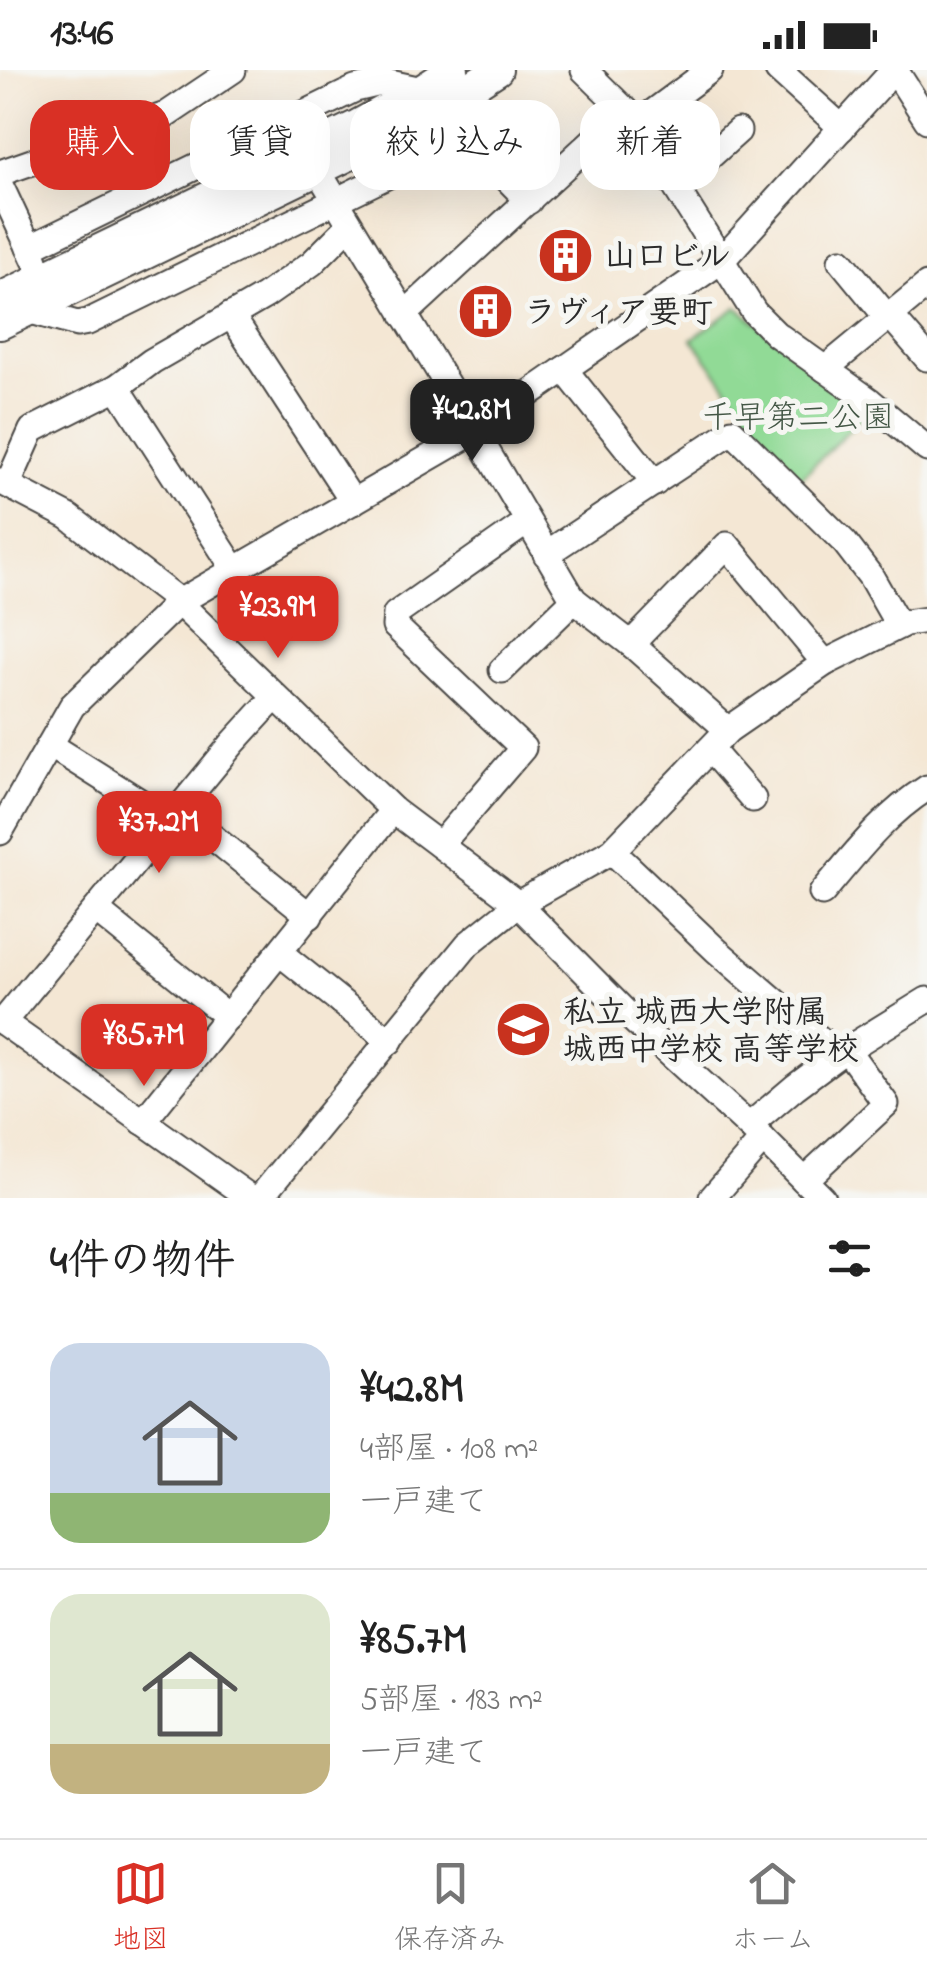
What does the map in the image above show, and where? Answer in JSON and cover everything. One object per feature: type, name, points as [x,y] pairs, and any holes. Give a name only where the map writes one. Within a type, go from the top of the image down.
[{"type":"main road","points":[[445,100],[453,70]]},
{"type":"main road","points":[[458,100],[494,85]]},
{"type":"main road","points":[[0,298],[350,129]]},
{"type":"main road","points":[[0,324],[279,190]]},
{"type":"street","points":[[584,70],[613,100]]},
{"type":"street","points":[[661,100],[710,70]]},
{"type":"street","points":[[778,70],[842,128]]},
{"type":"street","points":[[0,832],[72,706],[179,602],[475,431],[722,260],[894,70],[927,120]]},
{"type":"street","points":[[0,173],[166,115],[220,74]]},
{"type":"street","points":[[30,248],[363,79],[385,82],[428,100]]},
{"type":"street","points":[[720,148],[738,131]]},
{"type":"street","points":[[404,315],[580,160]]},
{"type":"street","points":[[0,185],[44,278]]},
{"type":"street","points":[[329,190],[574,600],[631,644],[719,740],[753,799]]},
{"type":"street","points":[[31,311],[77,324],[88,322],[358,190]]},
{"type":"street","points":[[518,190],[529,201]]},
{"type":"street","points":[[677,190],[754,312],[776,334],[870,401],[927,448]]},
{"type":"street","points":[[350,225],[312,263],[266,296],[152,361],[117,387],[32,430],[3,483],[68,518],[179,602],[393,810],[518,904],[813,1189],[886,1104],[842,1052],[716,950],[612,852]]},
{"type":"street","points":[[841,261],[927,358]]},
{"type":"street","points":[[825,369],[927,285]]},
{"type":"street","points":[[230,314],[353,502]]},
{"type":"street","points":[[564,369],[655,483]]},
{"type":"street","points":[[117,387],[235,570]]},
{"type":"street","points":[[546,554],[732,431],[845,544],[871,576],[899,626]]},
{"type":"street","points":[[440,845],[523,748],[395,626],[396,614],[527,522]]},
{"type":"street","points":[[631,644],[727,545],[825,663]]},
{"type":"street","points":[[502,670],[574,600]]},
{"type":"street","points":[[260,1198],[468,944],[518,904],[612,852],[719,740],[825,663],[905,623],[927,620]]},
{"type":"street","points":[[251,1198],[2,1021],[233,742],[275,697]]},
{"type":"street","points":[[50,744],[174,815],[310,916]]},
{"type":"street","points":[[822,894],[870,835],[927,788]]},
{"type":"street","points":[[142,1122],[393,810]]},
{"type":"street","points":[[96,910],[228,1016]]},
{"type":"street","points":[[280,953],[390,1041]]},
{"type":"street","points":[[712,1198],[756,1132],[795,1086],[927,1000]]},
{"type":"green space","name":"千早第二公園","points":[[737,307],[867,412],[795,484],[739,429],[751,419],[692,339]]},
{"type":"place","name":"山口ビル","points":[[565,255]]},
{"type":"place","name":"ラヴィア要町","points":[[485,311]]},
{"type":"place","name":"私立 城西大学附属 城西中学校 高等学校","points":[[524,1029]]}]
